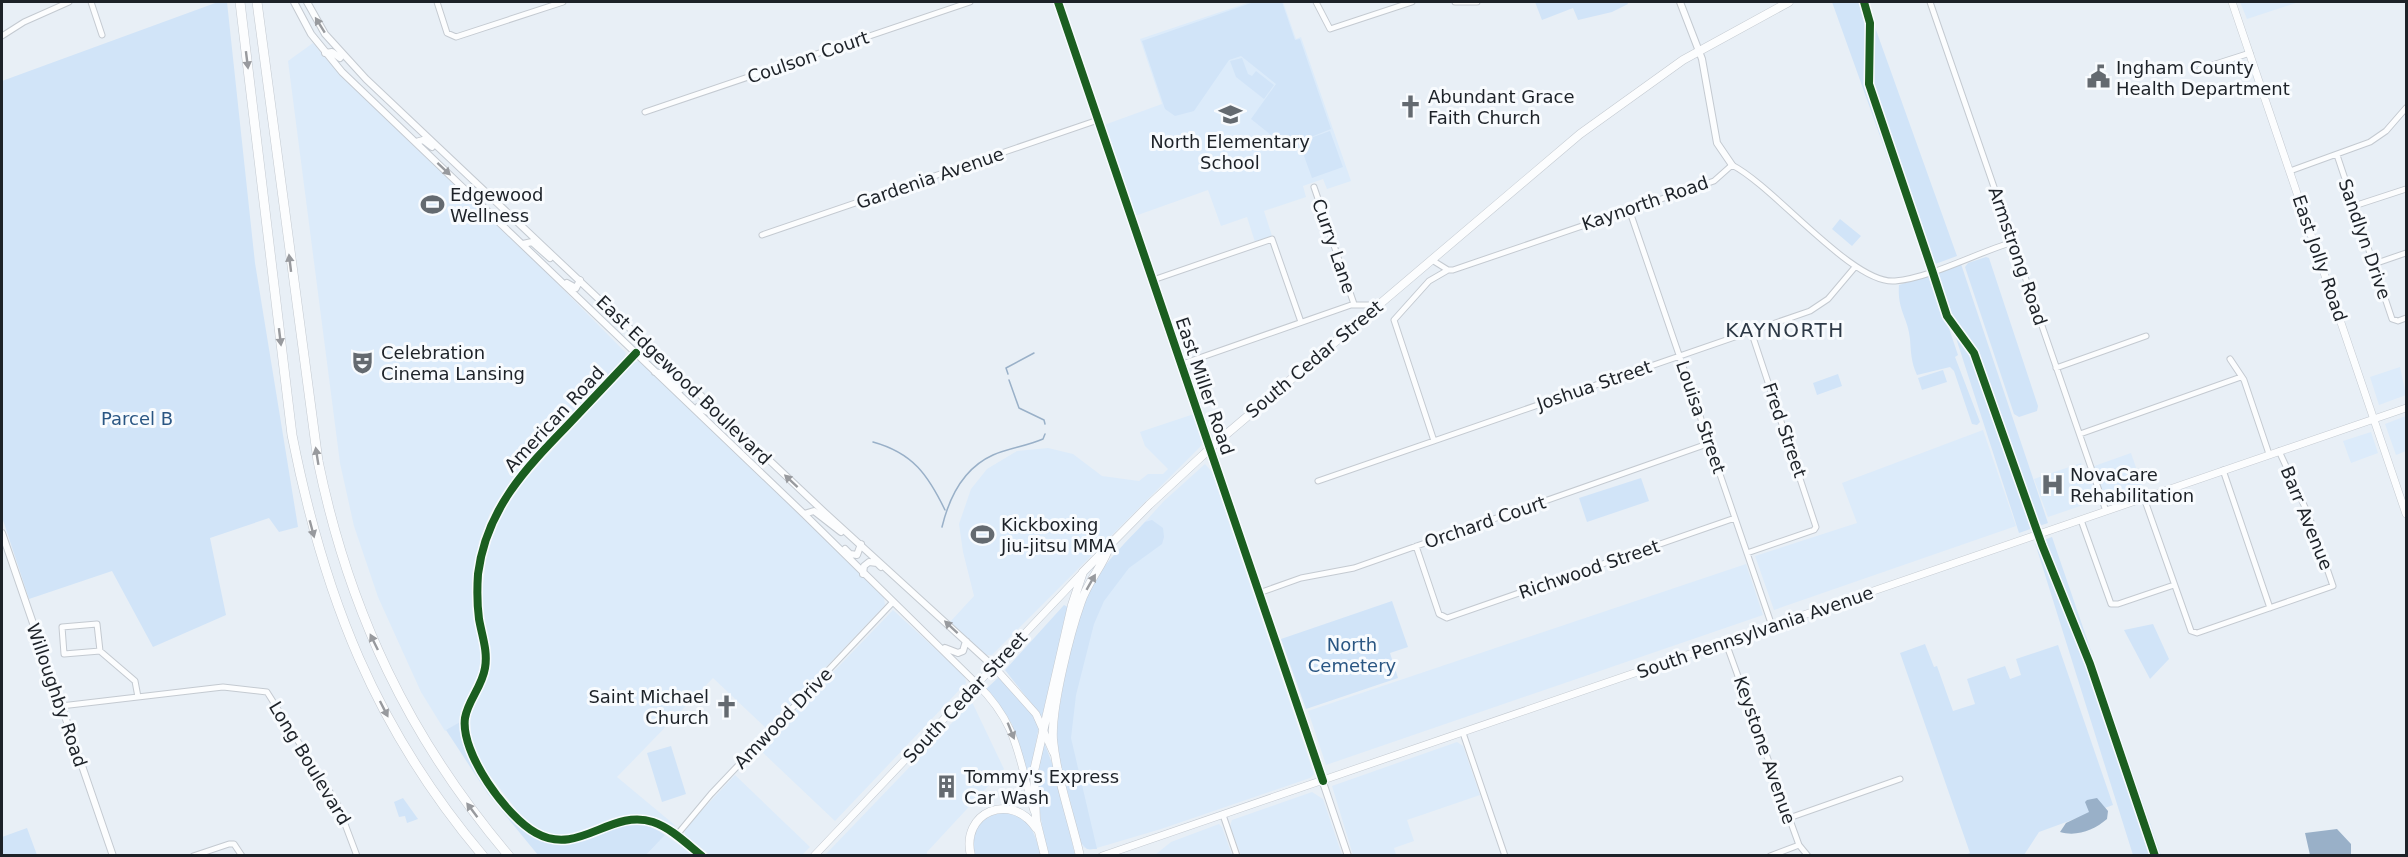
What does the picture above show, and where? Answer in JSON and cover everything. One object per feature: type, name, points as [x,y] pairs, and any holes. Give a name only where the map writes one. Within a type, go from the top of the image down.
[{"type":"highway","points":[[240,2],[292,435],[304,497],[321,562],[350,642],[389,719],[418,771],[483,855]]},
{"type":"highway","points":[[257,2],[318,461],[334,532],[363,619],[406,708],[435,758],[509,855]]},
{"type":"main road","name":"East Jolly Road","points":[[2232,2],[2403,495],[2406,514]]},
{"type":"main road","name":"South Cedar Street","points":[[814,855],[1110,544],[1210,448],[1606,113],[1699,50],[1783,3]]},
{"type":"main road","name":"South Pennsylvania Avenue","points":[[1102,855],[1323,782],[2406,408]]},
{"type":"main road","points":[[1080,855],[1056,760],[1054,716],[1084,593],[1105,560],[1110,544]]},
{"type":"main road","points":[[1045,855],[1036,819],[1034,771],[1072,605],[1083,572]]},
{"type":"main road","name":"East Edgewood Boulevard","points":[[994,667],[1026,701],[1044,727],[1056,760]]},
{"type":"main road","name":"East Edgewood Boulevard","points":[[977,684],[997,705],[1011,729],[1036,819]]},
{"type":"main road","points":[[970,855],[969,842],[972,829],[982,816],[993,810],[1009,809],[1022,813],[1040,834]]},
{"type":"street","points":[[2,36],[24,21],[69,2]]},
{"type":"street","points":[[91,2],[102,35]]},
{"type":"street","points":[[294,2],[325,53],[360,90],[545,267],[554,271],[573,288],[579,286],[580,280]]},
{"type":"street","name":"East Edgewood Boulevard","points":[[307,2],[325,34],[366,79],[761,453],[994,667]]},
{"type":"street","points":[[437,2],[447,33],[452,37],[563,2]]},
{"type":"street","name":"Coulson Court","points":[[645,112],[970,2]]},
{"type":"street","name":"East Miller Road","points":[[1058,2],[1348,855]]},
{"type":"street","points":[[1316,2],[1330,29],[1412,2]]},
{"type":"street","points":[[1455,2],[1477,2]]},
{"type":"street","points":[[1680,2],[1699,50],[1706,78],[1714,133],[1723,153],[1732,165],[1758,182],[1855,267],[1877,279],[1894,281],[2013,242]]},
{"type":"street","name":"Armstrong Road","points":[[1930,2],[2106,511]]},
{"type":"street","points":[[325,53],[328,51],[336,54],[357,76],[366,79]]},
{"type":"street","points":[[2200,69],[2250,53]]},
{"type":"street","points":[[360,90],[367,90],[390,112],[394,114],[399,110]]},
{"type":"street","points":[[2290,171],[2337,155],[2380,136],[2406,108]]},
{"type":"street","name":"Gardenia Avenue","points":[[762,235],[1098,120]]},
{"type":"street","points":[[416,142],[427,142],[451,165],[459,167]]},
{"type":"street","name":"Sandlyn Drive","points":[[2337,155],[2395,321],[2406,318]]},
{"type":"street","name":"Kaynorth Road","points":[[1434,441],[1394,325],[1397,316],[1430,281],[1448,270],[1714,181],[1732,165]]},
{"type":"street","name":"Curry Lane","points":[[1314,187],[1354,304]]},
{"type":"street","points":[[2354,206],[2406,189]]},
{"type":"street","name":"Louisa Street","points":[[1629,208],[1772,626]]},
{"type":"street","points":[[1153,280],[1272,239],[1301,322]]},
{"type":"street","points":[[523,244],[532,242],[550,259],[559,261]]},
{"type":"street","points":[[2374,264],[2406,254]]},
{"type":"street","points":[[1432,260],[1448,270]]},
{"type":"street","name":"East Edgewood Boulevard","points":[[545,267],[813,522],[892,603],[977,684]]},
{"type":"street","name":"Joshua Street","points":[[1318,481],[1680,356],[1820,305],[1855,267]]},
{"type":"street","points":[[586,306],[589,299],[595,300],[629,332],[637,335]]},
{"type":"street","points":[[1182,364],[1354,304],[1378,305]]},
{"type":"street","name":"Fred Street","points":[[1747,553],[1814,530],[1816,524],[1751,331]]},
{"type":"street","points":[[2056,368],[2146,336]]},
{"type":"street","name":"American Road","points":[[636,353],[522,474],[494,518],[483,548],[478,581],[477,605],[485,652],[485,667],[481,683],[468,707],[465,734],[471,755],[490,783],[518,818],[539,835],[556,840],[575,840],[617,821],[635,819],[655,823],[702,855]]},
{"type":"street","points":[[2230,359],[2241,376],[2269,454]]},
{"type":"street","points":[[654,372],[663,374],[702,411],[712,413],[714,408]]},
{"type":"street","points":[[2080,434],[2241,376]]},
{"type":"street","points":[[716,430],[721,425],[726,425],[753,450],[761,453]]},
{"type":"street","name":"Orchard Court","points":[[1258,593],[1301,578],[1354,568],[1710,443]]},
{"type":"street","name":"Barr Avenue","points":[[2270,608],[2334,586],[2308,516],[2279,451]]},
{"type":"street","points":[[2144,498],[2188,628],[2197,633],[2270,608],[2223,470]]},
{"type":"street","points":[[804,514],[814,511],[850,535]]},
{"type":"street","name":"Richwood Street","points":[[1416,546],[1443,617],[1450,618],[1735,518]]},
{"type":"street","points":[[2081,520],[2109,601],[2118,604],[2174,585]]},
{"type":"street","points":[[813,522],[821,525],[850,554],[860,553],[861,544]]},
{"type":"street","name":"Willoughby Road","points":[[2,533],[113,855]]},
{"type":"street","points":[[863,574],[865,564],[877,563],[913,596],[924,601]]},
{"type":"street","name":"Amwood Drive","points":[[676,836],[719,786],[892,603]]},
{"type":"street","points":[[906,616],[918,623],[954,654],[963,651],[966,641]]},
{"type":"street","points":[[100,651],[64,654],[62,627],[97,624],[100,651],[135,681],[138,697]]},
{"type":"street","name":"Keystone Avenue","points":[[1726,643],[1799,845],[1808,855]]},
{"type":"street","name":"Long Boulevard","points":[[60,706],[223,687],[267,692],[337,803],[357,855]]},
{"type":"street","points":[[1463,733],[1505,855]]},
{"type":"street","points":[[1789,818],[1900,779]]},
{"type":"street","points":[[1223,815],[1236,855]]},
{"type":"street","points":[[193,855],[229,844],[234,844],[242,855]]},
{"type":"street","points":[[1770,855],[1799,845]]},
{"type":"shaded area","name":"North Elementary School","points":[[1250,2],[1283,2],[1296,39],[1301,37],[1351,181],[1327,189],[1323,179],[1303,186],[1306,197],[1264,211],[1272,236],[1255,242],[1247,217],[1221,226],[1208,190],[1135,216],[1104,125],[1162,104],[1140,39]]},
{"type":"shaded area","points":[[2240,2],[2299,2],[2247,19]]},
{"type":"shaded area","points":[[313,43],[343,78],[523,249],[626,353],[624,358],[516,472],[490,513],[479,542],[472,582],[473,616],[481,654],[479,672],[465,702],[460,722],[445,731],[421,692],[378,597],[354,526],[340,463],[288,61]]},
{"type":"shaded area","points":[[639,361],[811,524],[884,598],[885,605],[767,729],[713,678],[617,777],[677,827],[649,817],[630,815],[612,818],[583,833],[554,835],[536,828],[519,813],[481,764],[471,743],[470,714],[485,685],[490,664],[482,597],[486,559],[496,526],[515,491],[633,363]]},
{"type":"shaded area","points":[[2400,367],[2406,395],[2379,405],[2370,377]]},
{"type":"shaded area","points":[[1194,414],[1203,439],[1201,446],[992,655],[984,655],[950,622],[974,596],[959,524],[971,489],[987,469],[1017,451],[1048,448],[1073,454],[1102,476],[1139,481],[1148,474],[1163,474],[1168,469],[1145,446],[1140,432]]},
{"type":"shaded area","points":[[2406,416],[2406,451],[2396,455],[2385,424]]},
{"type":"shaded area","points":[[1983,430],[2016,526],[1774,610],[1755,556],[1857,523],[1842,483]]},
{"type":"shaded area","points":[[2371,432],[2378,453],[2351,463],[2343,441]]},
{"type":"shaded area","points":[[2131,453],[2142,485],[2048,517],[2034,479],[2081,463],[2083,470]]},
{"type":"shaded area","points":[[1205,464],[1212,472],[1314,774],[1310,778],[1161,829],[1090,850],[1083,847],[1078,832],[1057,741],[1058,710],[1080,616],[1102,569],[1164,501]]},
{"type":"shaded area","points":[[1746,564],[1763,615],[1326,765],[1308,711]]},
{"type":"shaded area","points":[[893,610],[965,676],[966,683],[835,821],[759,749]]},
{"type":"shaded area","points":[[972,702],[1004,769],[927,852],[927,855],[825,855]]},
{"type":"shaded area","points":[[1457,742],[1463,746],[1480,795],[1407,820],[1414,841],[1394,848],[1396,855],[1353,855],[1332,786]]},
{"type":"shaded area","points":[[735,775],[810,847],[802,855],[710,855],[685,835],[685,831],[694,819]]},
{"type":"shaded area","points":[[1312,792],[1323,799],[1342,855],[1241,855],[1230,826],[1232,820]]},
{"type":"shaded area","points":[[2097,798],[2108,811],[2107,819],[2085,832],[2073,834],[2060,832],[2066,823],[2089,812],[2085,802],[2087,800]]},
{"type":"shaded area","points":[[1219,824],[1232,855],[1155,855],[1171,842]]},
{"type":"shaded area","points":[[2337,829],[2351,844],[2351,855],[2310,855],[2305,833]]},
{"type":"shaded area","points":[[665,835],[688,851],[693,855],[646,855]]},
{"type":"green space","name":"Parcel B","points":[[218,2],[227,2],[255,263],[298,527],[279,532],[269,518],[210,538],[226,615],[153,647],[112,571],[29,599],[2,517],[2,81]]},
{"type":"green space","points":[[1254,2],[1282,2],[1295,40],[1300,39],[1331,129],[1286,147],[1251,119],[1276,84],[1241,56],[1229,60],[1194,111],[1175,116],[1165,109],[1142,41]]},
{"type":"green space","points":[[1535,2],[1627,2],[1628,4],[1612,12],[1578,20],[1573,8],[1542,20]]},
{"type":"green space","points":[[1832,2],[1866,2],[1957,256],[1927,267]]},
{"type":"green space","points":[[1242,58],[1248,74],[1252,76],[1256,71],[1274,85],[1264,99],[1236,77],[1230,61]]},
{"type":"green space","points":[[1330,131],[1343,167],[1312,178],[1299,142]]},
{"type":"green space","points":[[1840,219],[1861,236],[1852,246],[1832,229]]},
{"type":"green space","points":[[1989,258],[2038,406],[2037,411],[2019,417],[2014,414],[1965,267],[1968,263]]},
{"type":"green space","points":[[1961,264],[2048,523],[2019,533],[1935,273]]},
{"type":"green space","points":[[1931,275],[1958,355],[1955,357],[1980,422],[1977,425],[1972,424],[1954,371],[1950,367],[1917,375],[1914,366],[1909,332],[1901,308],[1899,285]]},
{"type":"green space","points":[[1943,370],[1947,382],[1922,390],[1918,378]]},
{"type":"green space","points":[[1838,374],[1842,386],[1817,395],[1813,383]]},
{"type":"green space","points":[[1641,478],[1649,501],[1587,522],[1579,498]]},
{"type":"green space","points":[[1152,520],[1163,528],[1162,544],[1129,568],[1104,601],[1094,624],[1076,695],[1071,738],[1097,849],[1087,849],[1079,841],[1058,747],[1059,711],[1063,687],[1080,616],[1094,582],[1124,544],[1145,522]]},
{"type":"green space","points":[[2052,537],[2161,855],[2133,855],[2035,543]]},
{"type":"green space","name":"North Cemetery","points":[[1392,601],[1408,647],[1390,653],[1398,678],[1306,709],[1281,639]]},
{"type":"green space","points":[[1064,605],[1068,607],[1042,717],[1005,670]]},
{"type":"green space","points":[[2153,624],[2169,659],[2150,679],[2124,630]]},
{"type":"green space","points":[[1925,644],[1934,667],[1937,666],[1953,711],[1975,704],[1967,679],[2005,666],[2010,679],[2021,675],[2016,659],[2058,645],[2113,805],[2039,832],[2024,855],[1965,855],[1970,853],[1900,653]]},
{"type":"green space","points":[[999,677],[1031,713],[1039,726],[1029,780],[1012,724],[986,689]]},
{"type":"green space","points":[[460,722],[462,742],[474,768],[506,812],[523,830],[543,836],[561,837],[629,823],[646,826],[665,835],[646,855],[538,855],[488,794],[446,730]]},
{"type":"green space","points":[[1044,742],[1055,771],[1075,855],[1048,854],[1038,798]]},
{"type":"green space","points":[[671,746],[686,794],[662,802],[647,753]]},
{"type":"green space","points":[[403,798],[418,819],[407,823],[405,816],[399,817],[394,802]]},
{"type":"green space","points":[[1006,812],[1027,823],[1034,833],[1041,855],[974,856],[974,839],[979,826],[989,817]]},
{"type":"green space","points":[[27,828],[37,855],[2,855],[2,837]]},
{"type":"waterway","points":[[1008,374],[1006,368],[1034,353]]},
{"type":"waterway","points":[[1009,380],[1019,408],[1044,420],[1045,424]]},
{"type":"waterway","points":[[942,527],[959,485],[974,468],[993,455],[1043,439],[1045,434]]},
{"type":"waterway","points":[[873,442],[899,452],[918,467],[945,510]]},
{"type":"cycle path","points":[[1058,2],[1323,781]]},
{"type":"cycle path","points":[[1864,2],[1870,23],[1869,84],[1947,316],[1974,353],[2042,545],[2090,664],[2155,856]]},
{"type":"cycle path","points":[[636,353],[536,458],[510,492],[489,530],[482,551],[477,585],[479,619],[486,662],[481,681],[467,711],[465,732],[478,766],[499,799],[524,825],[536,833],[552,839],[567,839],[623,821],[638,819],[666,828],[702,856]]},
{"type":"place","name":"Ingham County Health Department","points":[[2098,77]]},
{"type":"place","name":"Abundant Grace Faith Church","points":[[1410,106]]},
{"type":"place","name":"North Elementary School","points":[[1230,115]]},
{"type":"place","name":"Edgewood Wellness","points":[[432,204]]},
{"type":"place","name":"Celebration Cinema Lansing","points":[[363,362]]},
{"type":"place","name":"NovaCare Rehabilitation","points":[[2052,484]]},
{"type":"place","name":"Kickboxing Jiu-jitsu MMA","points":[[983,534]]},
{"type":"place","name":"Saint Michael Church","points":[[727,706]]},
{"type":"place","name":"Tommy's Express Car Wash","points":[[946,786]]},
{"type":"district","name":"KAYNORTH","points":[[1785,330]]}]
